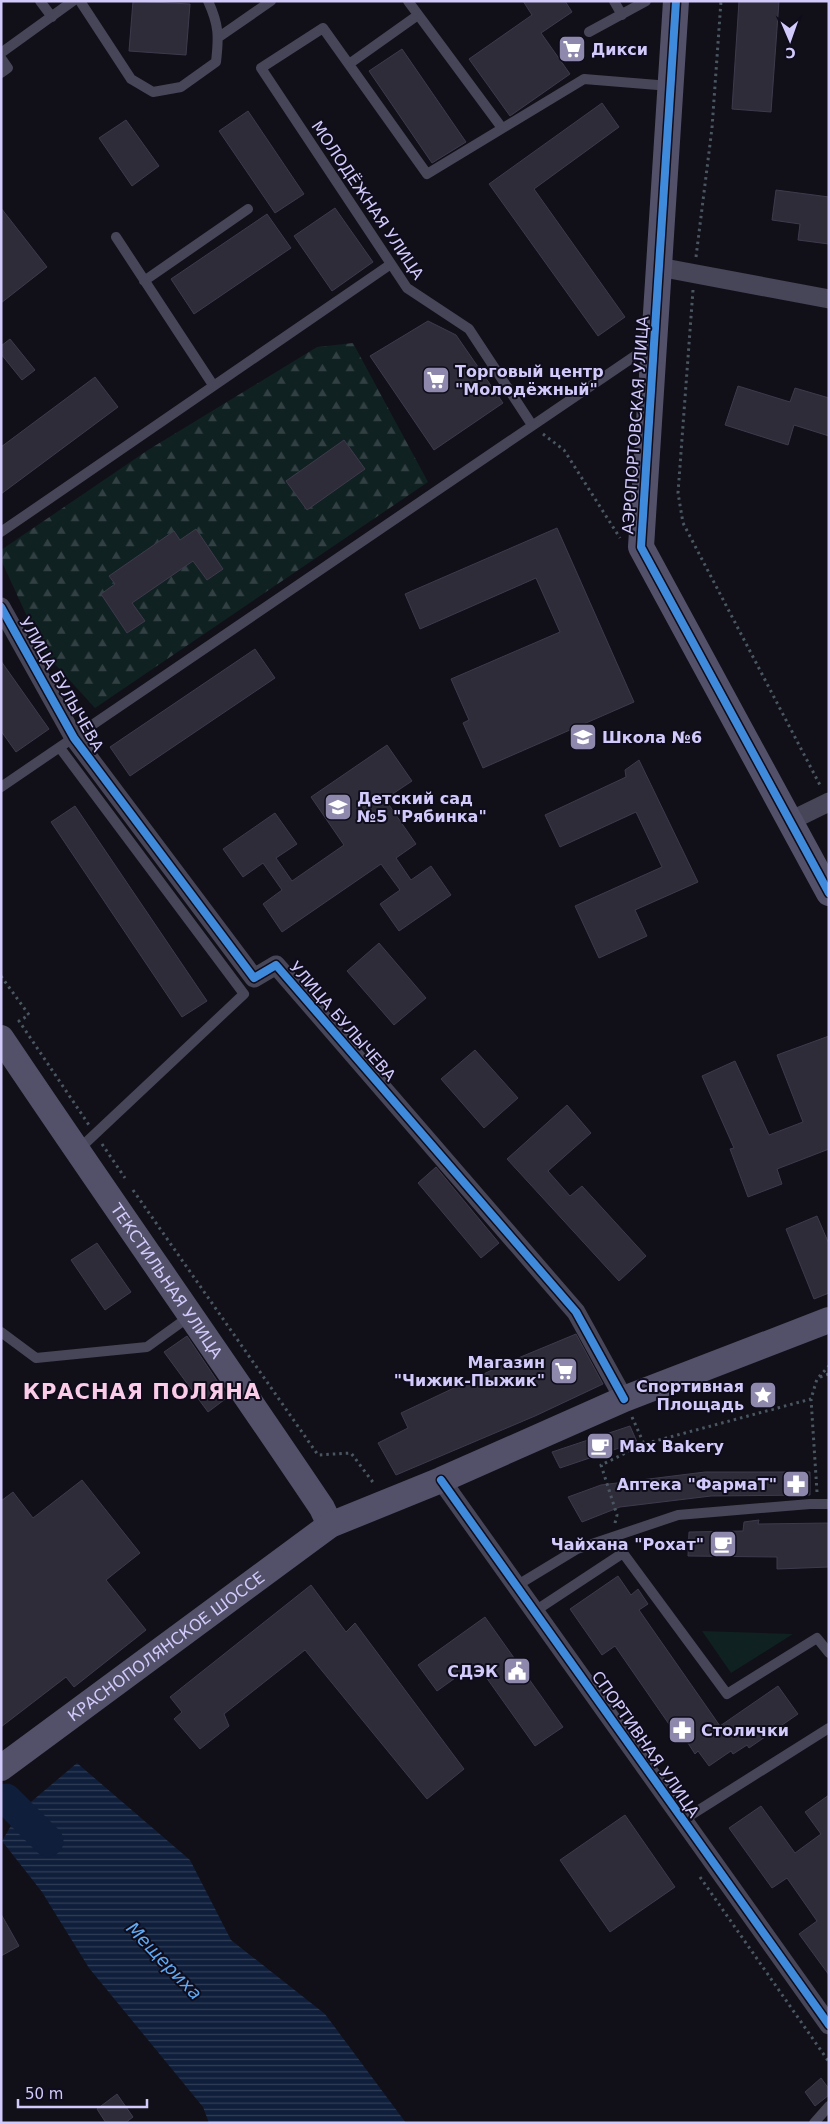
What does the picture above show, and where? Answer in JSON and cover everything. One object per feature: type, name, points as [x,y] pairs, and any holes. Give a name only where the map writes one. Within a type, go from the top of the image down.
[{"type":"street","name":"АЭРОПОРТОВСКАЯ УЛИЦА","points":[[676,1],[641,547],[829,893]]},
{"type":"street","points":[[659,267],[829,298]]},
{"type":"street","name":"УЛИЦА БУЛЫЧЕВА","points":[[1,607],[67,743],[254,978],[276,965],[576,1312],[624,1399]]},
{"type":"street","points":[[790,820],[829,802]]},
{"type":"street","name":"ТЕКСТИЛЬНАЯ УЛИЦА","points":[[1,1038],[87,1144],[191,1315],[322,1508],[330,1525]]},
{"type":"street","name":"КРАСНОПОЛЯНСКОЕ ШОССЕ","points":[[1,1768],[330,1525],[441,1480],[624,1399],[829,1320]]},
{"type":"street","name":"СПОРТИВНАЯ УЛИЦА","points":[[441,1480],[829,2025]]},
{"type":"lane","points":[[40,1],[52,17]]},
{"type":"lane","points":[[1,53],[73,1]]},
{"type":"lane","points":[[80,1],[131,79],[153,92],[181,87],[216,62],[219,37],[214,15],[208,1]]},
{"type":"lane","points":[[219,37],[271,1]]},
{"type":"lane","points":[[408,1],[502,128]]},
{"type":"lane","points":[[614,1],[622,15]]},
{"type":"lane","points":[[589,32],[646,1]]},
{"type":"lane","points":[[418,15],[349,64],[426,174],[584,78],[670,86]]},
{"type":"lane","name":"МОЛОДЁЖНАЯ УЛИЦА","points":[[349,64],[323,28],[261,68],[407,288],[469,329],[532,425]]},
{"type":"lane","points":[[1,58],[8,68],[1,73]]},
{"type":"lane","points":[[144,281],[248,209]]},
{"type":"lane","points":[[116,237],[213,385]]},
{"type":"lane","points":[[1,532],[391,264]]},
{"type":"lane","points":[[1,787],[654,342]]},
{"type":"lane","points":[[67,743],[244,994],[87,1144]]},
{"type":"lane","points":[[1,1332],[36,1358],[147,1347],[191,1315]]},
{"type":"lane","points":[[516,1586],[577,1549],[678,1515],[829,1504]]},
{"type":"lane","points":[[535,1611],[623,1553],[726,1694],[817,1638],[829,1653]]},
{"type":"lane","points":[[683,1820],[829,1728]]},
{"type":"lane","points":[[814,2123],[829,2106]]},
{"type":"path","points":[[720,1],[712,128],[694,274],[678,493],[683,523],[829,802]]},
{"type":"path","points":[[1,976],[29,1015],[19,1021],[91,1129]]},
{"type":"path","points":[[87,1144],[318,1455],[351,1453],[376,1486],[384,1485]]},
{"type":"path","points":[[817,1504],[811,1399],[817,1379],[829,1366]]},
{"type":"path","points":[[817,1379],[829,1374]]},
{"type":"path","points":[[624,1399],[644,1444]]},
{"type":"path","points":[[612,1531],[618,1515],[601,1465],[644,1444],[811,1399]]},
{"type":"green space","points":[[353,343],[428,482],[95,708],[43,651],[1,560],[1,550],[148,450],[317,347]]},
{"type":"green space","points":[[702,1631],[793,1634],[731,1673]]},
{"type":"water","points":[[77,1763],[190,1860],[231,1940],[325,2014],[406,2123],[209,2123],[203,2107],[89,1968],[42,1892],[2,1841],[19,1812]]},
{"type":"building","points":[[133,1],[190,4],[186,55],[129,51]]},
{"type":"building","points":[[523,1],[565,1],[572,12],[541,33],[570,74],[510,116],[469,59],[532,15]]},
{"type":"building","points":[[739,1],[779,1],[771,112],[732,109]]},
{"type":"building","points":[[402,49],[466,142],[432,163],[369,71]]},
{"type":"building","points":[[602,103],[619,127],[534,189],[625,317],[598,336],[489,184]]},
{"type":"building","points":[[248,111],[304,194],[275,213],[219,131]]},
{"type":"building","points":[[126,120],[159,166],[132,186],[99,138]]},
{"type":"building","points":[[776,190],[829,197],[829,244],[798,240],[800,224],[772,220]]},
{"type":"building","points":[[1,208],[47,267],[1,303]]},
{"type":"building","points":[[335,208],[373,262],[332,291],[294,236]]},
{"type":"building","points":[[267,214],[291,248],[194,314],[171,279]]},
{"type":"building","name":"Торговый центр \"Молодёжный\"","points":[[428,321],[456,335],[503,403],[434,450],[370,356]]},
{"type":"building","points":[[10,339],[35,370],[22,380],[1,354],[1,346]]},
{"type":"building","points":[[95,377],[118,407],[1,494],[1,447]]},
{"type":"building","points":[[738,386],[790,402],[795,388],[829,398],[829,436],[794,425],[788,445],[725,425]]},
{"type":"building","points":[[344,440],[365,469],[307,510],[286,481]]},
{"type":"building","points":[[557,528],[634,702],[483,768],[463,723],[469,720],[451,679],[560,632],[536,578],[420,629],[405,594]]},
{"type":"building","points":[[196,529],[223,569],[207,580],[193,561],[132,603],[145,621],[127,633],[101,594],[115,584],[109,576],[174,531],[180,540]]},
{"type":"building","points":[[255,649],[275,678],[130,776],[110,747]]},
{"type":"building","points":[[1,661],[49,729],[16,752],[1,731]]},
{"type":"building","points":[[387,745],[412,781],[385,799],[416,844],[396,858],[411,880],[431,866],[451,895],[399,931],[380,904],[400,890],[381,864],[282,932],[263,904],[282,890],[263,863],[243,877],[223,849],[275,813],[297,844],[276,858],[292,881],[344,845],[311,797]]},
{"type":"building","points":[[639,760],[698,882],[635,910],[647,936],[599,958],[575,906],[662,867],[636,812],[560,847],[545,815],[626,777],[625,770]]},
{"type":"building","points":[[75,806],[207,1001],[182,1017],[51,822]]},
{"type":"building","points":[[379,943],[426,998],[394,1025],[347,971]]},
{"type":"building","points":[[829,1036],[829,1149],[777,1169],[782,1184],[748,1197],[730,1149],[734,1148],[702,1076],[735,1061],[769,1135],[803,1122],[777,1055]]},
{"type":"building","points":[[475,1050],[518,1098],[484,1128],[441,1079]]},
{"type":"building","points":[[567,1105],[591,1133],[548,1171],[570,1196],[582,1186],[646,1256],[619,1281],[507,1159]]},
{"type":"building","points":[[436,1167],[499,1243],[481,1258],[418,1183]]},
{"type":"building","points":[[817,1216],[829,1244],[829,1293],[814,1299],[786,1229]]},
{"type":"building","points":[[97,1243],[131,1292],[105,1310],[71,1260]]},
{"type":"building","points":[[576,1334],[603,1384],[535,1416],[396,1475],[378,1443],[408,1428],[401,1413],[511,1361]]},
{"type":"building","points":[[187,1336],[228,1397],[208,1412],[164,1352]]},
{"type":"building","points":[[630,1426],[637,1442],[560,1468],[552,1452]]},
{"type":"building","points":[[705,1472],[810,1472],[810,1495],[711,1496],[620,1507],[582,1522],[568,1497],[601,1485]]},
{"type":"building","points":[[82,1480],[140,1553],[106,1580],[146,1630],[74,1687],[66,1677],[1,1727],[1,1501],[13,1492],[33,1518]]},
{"type":"building","points":[[759,1520],[758,1524],[829,1523],[829,1567],[777,1569],[777,1557],[688,1556],[689,1532],[743,1531],[744,1522]]},
{"type":"building","points":[[618,1576],[631,1595],[638,1589],[648,1604],[639,1610],[720,1726],[778,1686],[798,1714],[749,1748],[747,1745],[733,1754],[731,1751],[709,1766],[698,1751],[695,1754],[686,1740],[682,1743],[615,1646],[602,1655],[570,1609]]},
{"type":"building","points":[[311,1585],[346,1632],[355,1623],[464,1769],[427,1799],[305,1650],[224,1714],[229,1726],[200,1749],[174,1719],[182,1712],[170,1697]]},
{"type":"building","points":[[485,1617],[563,1727],[535,1746],[476,1663],[437,1691],[418,1665]]},
{"type":"building","points":[[829,1795],[829,1975],[799,1934],[817,1921],[787,1878],[772,1888],[729,1828],[761,1806],[795,1853],[821,1834],[805,1812]]},
{"type":"building","points":[[625,1815],[675,1887],[610,1932],[560,1860]]},
{"type":"building","points":[[1,1914],[19,1946],[1,1956]]},
{"type":"building","points":[[821,2078],[829,2089],[829,2095],[815,2106],[805,2092]]},
{"type":"building","points":[[117,2094],[133,2117],[125,2123],[106,2123],[97,2109]]},
{"type":"waterway","name":"Мещериха","points":[[6,1799],[48,1841]]},
{"type":"cycle path","points":[[676,1],[641,547],[829,893]]},
{"type":"cycle path","points":[[1,607],[74,738],[254,978],[276,965],[576,1312],[624,1399]]},
{"type":"cycle path","points":[[441,1480],[829,2025]]},
{"type":"place","name":"Дикси","points":[[572,49]]},
{"type":"place","name":"Торговый центр \"Молодёжный\"","points":[[436,380]]},
{"type":"place","name":"Школа №6","points":[[583,737]]},
{"type":"place","name":"Детский сад №5 \"Рябинка\"","points":[[338,807]]},
{"type":"place","name":"Магазин \"Чижик-Пыжик\"","points":[[564,1371]]},
{"type":"place","name":"Спортивная Площадь","points":[[763,1395]]},
{"type":"place","name":"Max Bakery","points":[[600,1446]]},
{"type":"place","name":"Аптека \"ФармаТ\"","points":[[796,1484]]},
{"type":"place","name":"Чайхана \"Рохат\"","points":[[723,1544]]},
{"type":"place","name":"СДЭК","points":[[517,1671]]},
{"type":"place","name":"Столички","points":[[682,1730]]},
{"type":"district","name":"КРАСНАЯ ПОЛЯНА","points":[[142,1392]]}]
